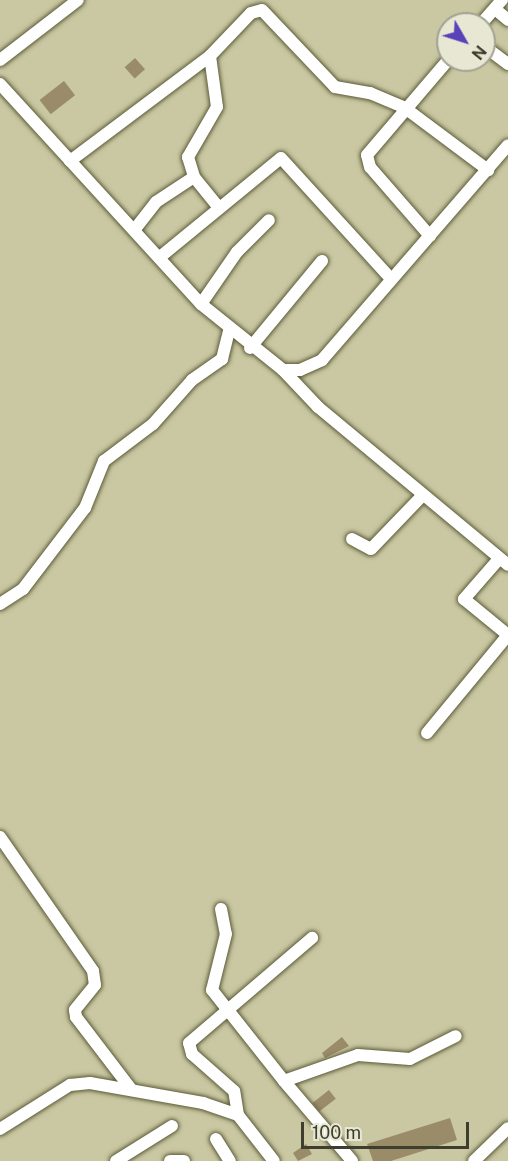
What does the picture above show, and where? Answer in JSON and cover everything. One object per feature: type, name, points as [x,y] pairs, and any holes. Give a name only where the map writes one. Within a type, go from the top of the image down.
[{"type":"street","points":[[0,60],[78,0]]},
{"type":"street","points":[[498,5],[508,20]]},
{"type":"street","points":[[70,161],[210,56],[251,13],[262,10],[335,87],[370,93],[405,108],[488,170]]},
{"type":"street","points":[[210,56],[217,107],[188,158],[194,177],[219,208]]},
{"type":"street","points":[[430,236],[367,160],[370,146],[437,72]]},
{"type":"street","points":[[0,84],[228,330],[283,370],[422,496],[503,563],[464,598],[508,635],[427,733]]},
{"type":"street","points":[[283,370],[300,370],[322,360],[506,149]]},
{"type":"street","points":[[160,257],[285,158],[391,279]]},
{"type":"street","points":[[135,229],[156,202],[194,177]]},
{"type":"street","points":[[201,303],[237,252],[269,220]]},
{"type":"street","points":[[250,348],[322,261]]},
{"type":"street","points":[[0,604],[23,590],[85,508],[104,461],[153,424],[192,380],[222,358],[228,330]]},
{"type":"street","points":[[352,539],[371,549],[422,496]]},
{"type":"street","points":[[0,837],[93,970],[95,985],[75,1010],[76,1017],[131,1089]]},
{"type":"street","points":[[221,909],[226,934],[212,990],[224,1011],[352,1161]]},
{"type":"street","points":[[274,1161],[238,1116],[234,1091],[188,1047],[224,1011],[312,938]]},
{"type":"street","points":[[284,1081],[358,1055],[410,1059],[456,1036]]},
{"type":"street","points":[[0,1129],[76,1083],[131,1089],[238,1116]]},
{"type":"street","points":[[116,1161],[172,1126]]},
{"type":"street","points":[[474,1161],[508,1128]]},
{"type":"street","points":[[216,1139],[230,1161]]},
{"type":"street","points":[[170,1161],[184,1161]]},
{"type":"building","points":[[135,58],[145,69],[135,79],[125,67]]},
{"type":"building","points":[[64,81],[75,95],[51,114],[40,100]]},
{"type":"building","points":[[342,1037],[349,1046],[325,1058],[322,1053]]},
{"type":"building","points":[[329,1090],[336,1099],[319,1112],[312,1103]]},
{"type":"building","points":[[450,1118],[457,1140],[391,1161],[373,1161],[367,1144]]},
{"type":"building","points":[[306,1144],[312,1154],[298,1161],[293,1153]]}]
